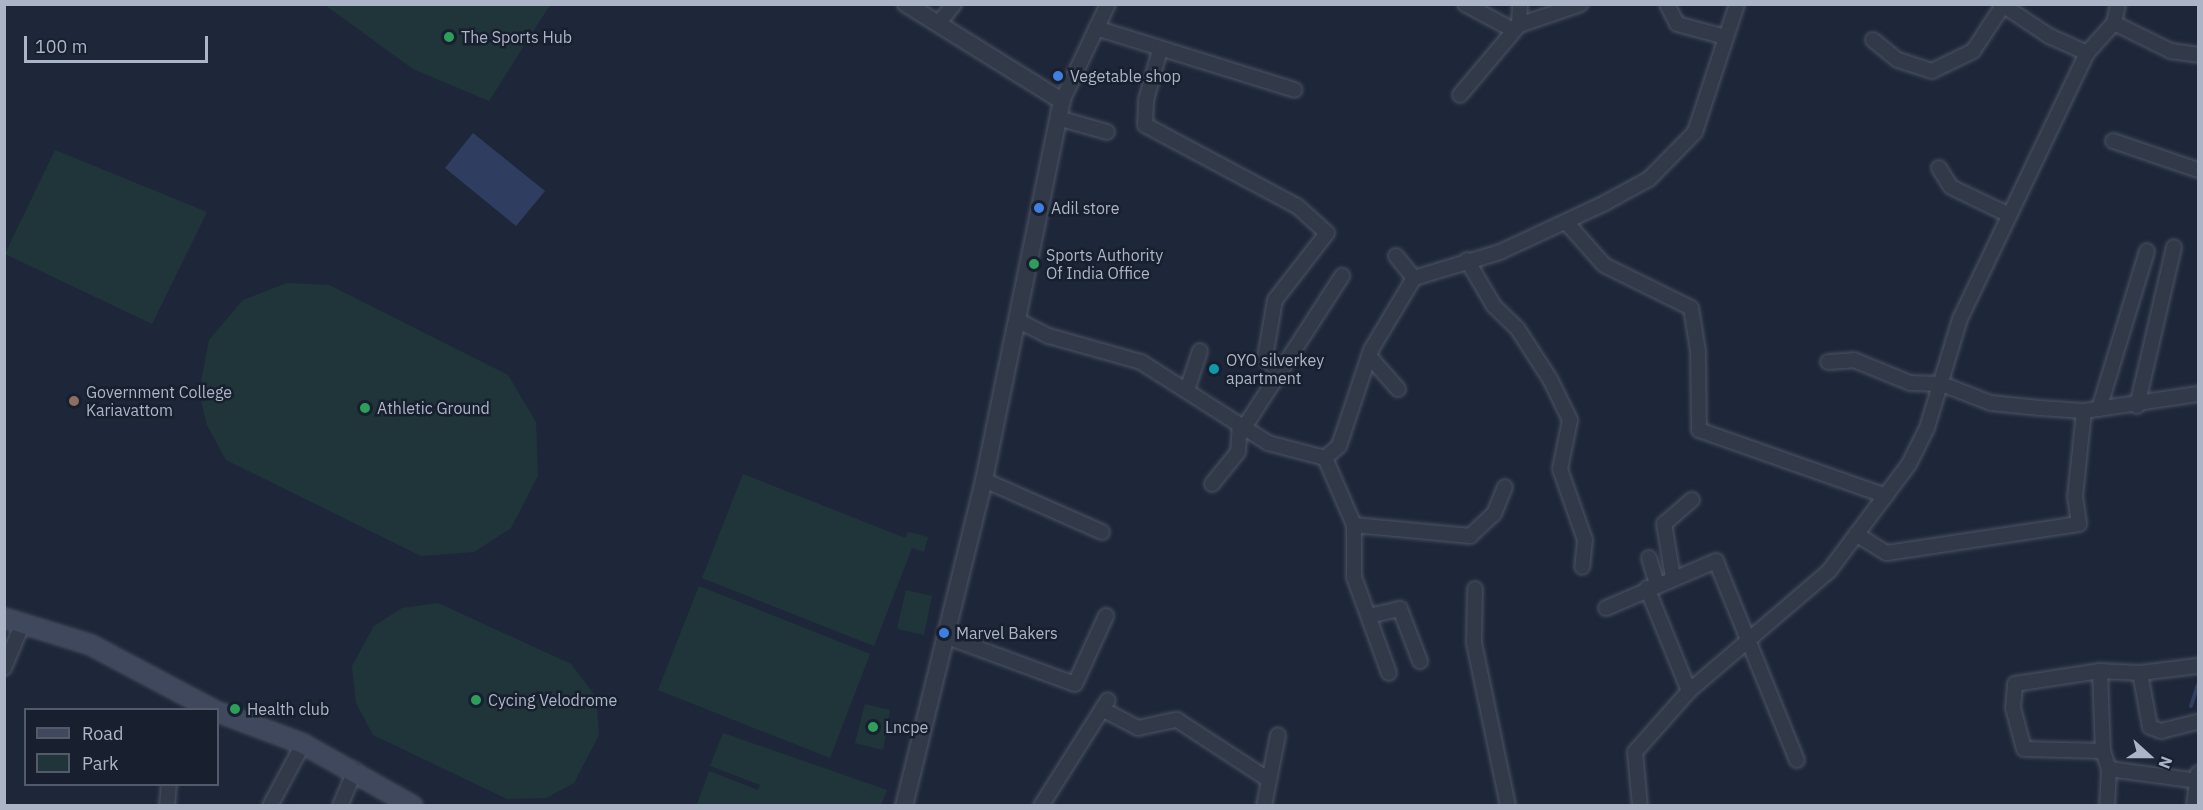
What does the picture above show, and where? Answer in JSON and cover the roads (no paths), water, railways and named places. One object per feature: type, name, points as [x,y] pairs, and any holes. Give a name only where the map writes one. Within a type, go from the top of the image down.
[{"type":"main road","points":[[4,618],[91,645],[194,705]]},
{"type":"main road","points":[[219,712],[303,744],[355,770],[413,806]]},
{"type":"street","points":[[906,4],[1062,101]]},
{"type":"street","points":[[938,24],[954,4]]},
{"type":"street","points":[[904,806],[984,480],[1019,321],[1062,101],[1108,4]]},
{"type":"street","points":[[1465,4],[1516,27],[1581,4]]},
{"type":"street","points":[[1460,94],[1516,27],[1520,4]]},
{"type":"street","points":[[1667,4],[1682,27],[1725,37]]},
{"type":"street","points":[[1324,458],[1339,446],[1369,356],[1414,278],[1467,260],[1500,252],[1566,222],[1649,179],[1695,132],[1737,4]]},
{"type":"street","points":[[1640,806],[1635,752],[1689,691],[1750,644],[1829,571],[1886,496],[1927,428],[1960,319],[2007,214],[2087,53],[2114,23],[2118,4]]},
{"type":"street","points":[[1873,40],[1898,60],[1932,71],[1973,51],[2003,5],[2087,53]]},
{"type":"street","points":[[2114,23],[2171,51],[2199,55]]},
{"type":"street","points":[[1096,28],[1160,50],[1295,90]]},
{"type":"street","points":[[1160,50],[1146,100],[1145,125],[1297,206],[1327,233],[1275,300],[1265,358],[1278,370]]},
{"type":"street","points":[[1058,118],[1107,132]]},
{"type":"street","points":[[2113,141],[2199,170]]},
{"type":"street","points":[[1939,168],[1951,187],[2007,214]]},
{"type":"street","points":[[1566,222],[1604,265],[1691,308],[1698,351],[1699,430],[1886,496]]},
{"type":"street","points":[[2137,406],[2174,247]]},
{"type":"street","points":[[2099,409],[2148,251]]},
{"type":"street","points":[[1396,256],[1414,278]]},
{"type":"street","points":[[1467,260],[1494,306],[1516,328],[1550,379],[1570,420],[1560,469],[1585,540],[1582,567]]},
{"type":"street","points":[[1212,484],[1238,452],[1243,426],[1342,276]]},
{"type":"street","points":[[1019,321],[1049,336],[1141,362],[1268,443],[1324,458]]},
{"type":"street","points":[[1187,390],[1200,351]]},
{"type":"street","points":[[1369,356],[1398,389]]},
{"type":"street","points":[[1828,362],[1854,360],[1910,383],[1942,384],[1991,403],[2084,411],[2137,406],[2199,394]]},
{"type":"street","points":[[1856,534],[1887,553],[2079,524],[2075,497],[2084,411]]},
{"type":"street","points":[[1324,458],[1354,525],[1354,577],[1389,673]]},
{"type":"street","points":[[984,480],[1102,532]]},
{"type":"street","points":[[1354,525],[1391,524],[1470,536],[1494,514],[1505,487]]},
{"type":"street","points":[[1673,578],[1664,524],[1692,500]]},
{"type":"street","points":[[1649,558],[1652,586],[1689,691]]},
{"type":"street","points":[[1606,608],[1652,586],[1716,561],[1723,566],[1750,644],[1797,760]]},
{"type":"street","points":[[1475,589],[1474,643],[1508,806]]},
{"type":"street","points":[[1369,616],[1400,609],[1420,662]]},
{"type":"street","points":[[947,637],[1074,684],[1106,616]]},
{"type":"street","points":[[4,669],[22,625]]},
{"type":"street","points":[[2103,751],[2024,749],[2013,708],[2019,681],[2100,671],[2140,673],[2199,666]]},
{"type":"street","points":[[2100,671],[2103,751],[2109,769],[2107,806]]},
{"type":"street","points":[[2140,673],[2150,727],[2161,731],[2199,722]]},
{"type":"street","points":[[1041,806],[1105,704],[1138,728],[1177,720],[1269,780]]},
{"type":"street","points":[[1264,806],[1278,735]]},
{"type":"street","points":[[270,806],[303,744]]},
{"type":"street","points":[[2109,769],[2198,777],[2194,806]]},
{"type":"street","points":[[340,806],[355,770]]},
{"type":"street","points":[[167,806],[169,786]]},
{"type":"water","points":[[473,133],[545,191],[516,226],[445,168]]},
{"type":"waterway","points":[[2191,706],[2198,685]]},
{"type":"place","name":"The Sports Hub","points":[[449,37]]},
{"type":"place","name":"Vegetable shop","points":[[1058,76]]},
{"type":"place","name":"Adil store","points":[[1039,208]]},
{"type":"place","name":"Sports Authority Of India Office","points":[[1034,264]]},
{"type":"place","name":"OYO silverkey apartment","points":[[1214,369]]},
{"type":"place","name":"Government College Kariavattom","points":[[74,401]]},
{"type":"place","name":"Athletic Ground","points":[[365,408]]},
{"type":"place","name":"Marvel Bakers","points":[[944,633]]},
{"type":"place","name":"Cycing Velodrome","points":[[476,700]]},
{"type":"place","name":"Health club","points":[[235,709]]},
{"type":"place","name":"Lncpe","points":[[873,727]]}]
